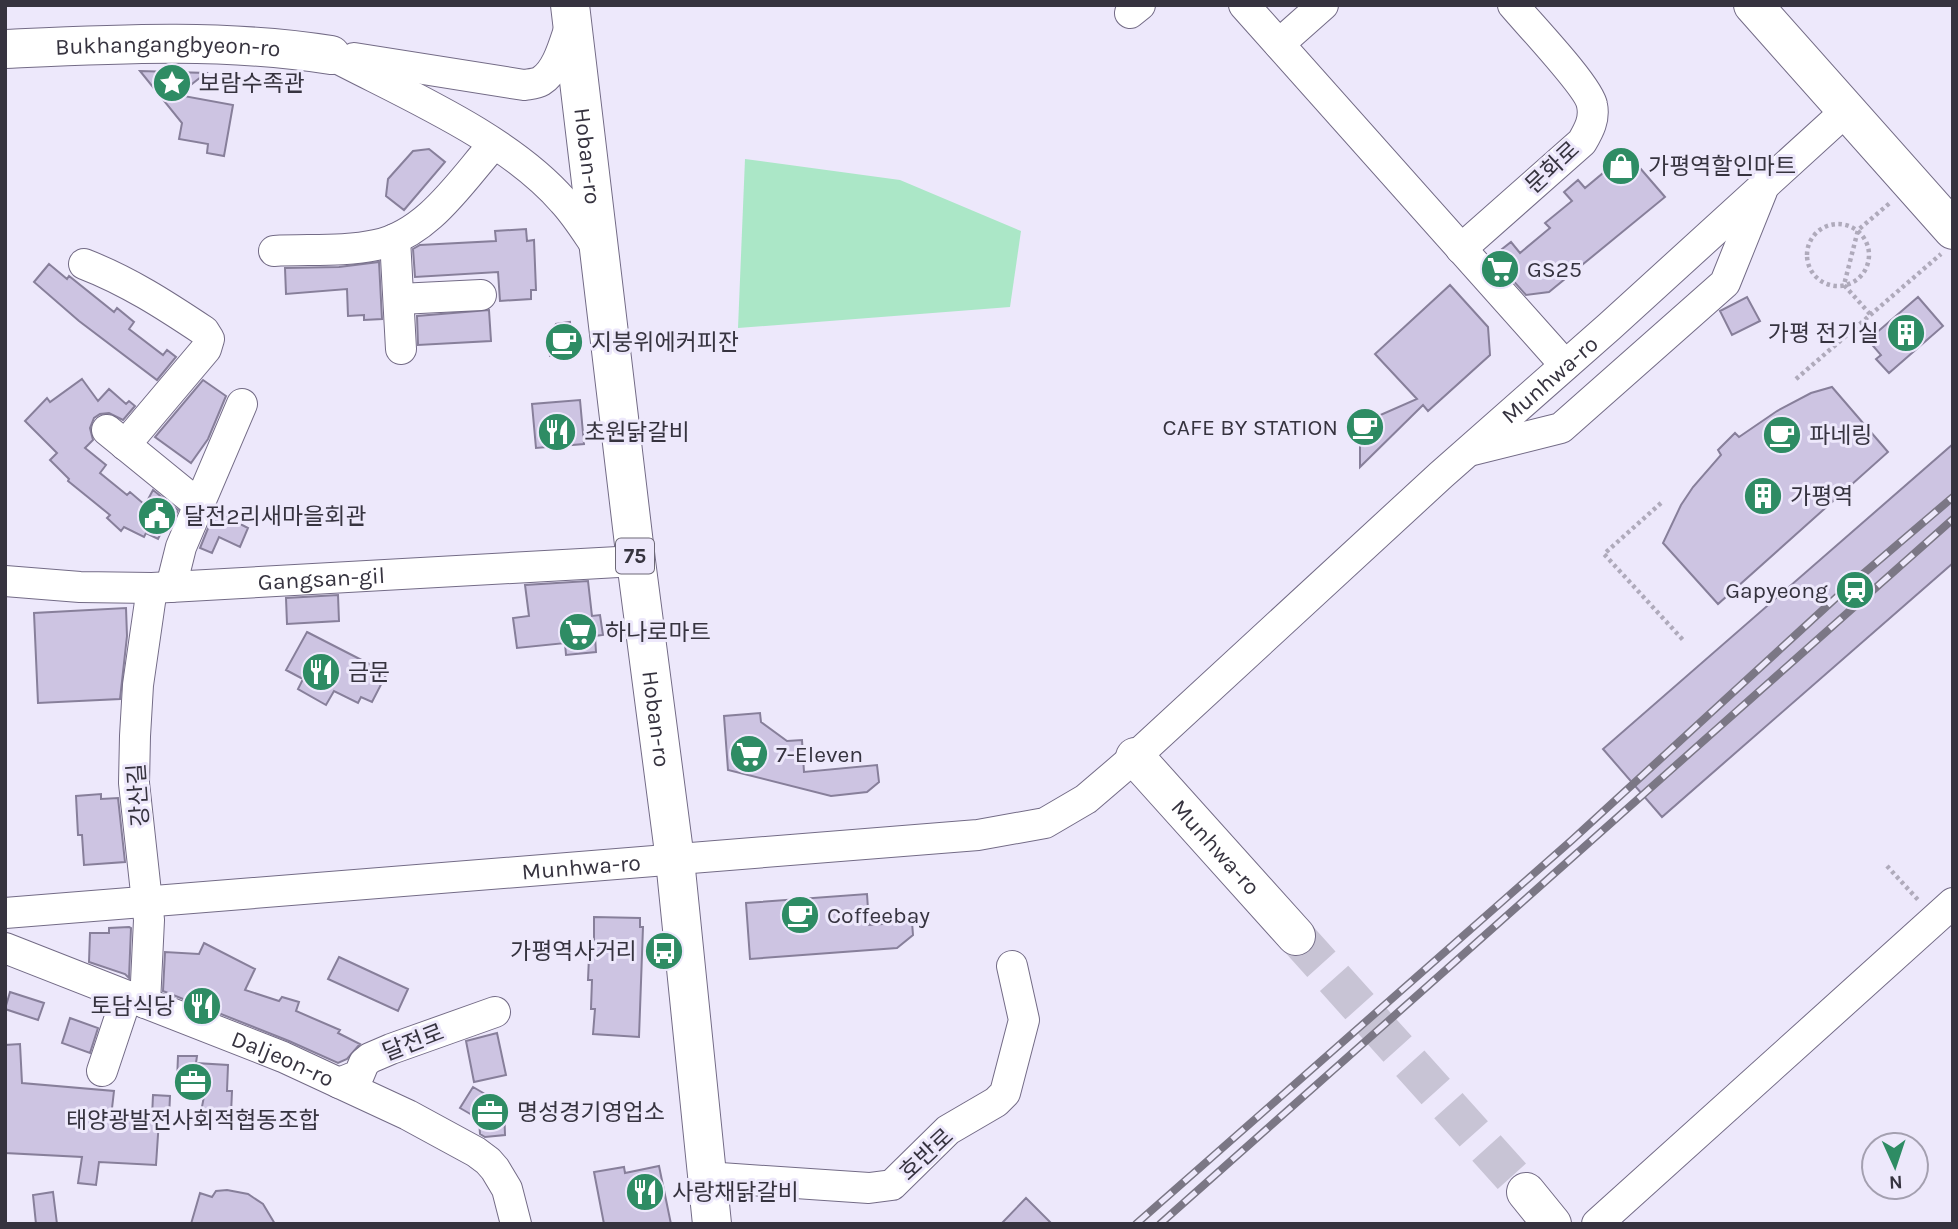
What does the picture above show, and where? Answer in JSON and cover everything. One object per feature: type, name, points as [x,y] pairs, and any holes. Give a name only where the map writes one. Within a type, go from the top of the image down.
[{"type":"main road","points":[[1753,5],[1912,184],[1948,241]]},
{"type":"main road","name":"Hoban-ro","points":[[571,13],[636,561],[675,860],[712,1224]]},
{"type":"main road","name":"Bukhangangbyeon-ro","points":[[5,48],[196,42],[251,44],[331,55]]},
{"type":"main road","name":"Munhwa-ro","points":[[1135,758],[1296,936]]},
{"type":"main road","points":[[1526,1192],[1552,1224]]},
{"type":"street","points":[[1244,5],[1565,365]]},
{"type":"street","points":[[1279,44],[1323,5]]},
{"type":"street","name":"문화로","points":[[1461,249],[1581,142],[1590,128],[1593,116],[1588,94],[1513,5]]},
{"type":"street","points":[[331,55],[524,85],[539,82],[549,73],[563,48],[571,13]]},
{"type":"street","points":[[331,55],[438,111],[494,145],[539,177],[564,201],[600,251]]},
{"type":"street","name":"Munhwa-ro","points":[[5,912],[675,860],[1014,830],[1045,823],[1086,799],[1135,758],[1469,451],[1846,111]]},
{"type":"street","points":[[274,251],[363,247],[395,239],[414,229],[435,210],[494,145]]},
{"type":"street","points":[[1469,451],[1561,428],[1725,283],[1765,184]]},
{"type":"street","points":[[395,239],[401,349]]},
{"type":"street","points":[[84,264],[114,276],[158,300],[204,331],[209,339],[206,349],[116,438],[199,505]]},
{"type":"street","points":[[399,299],[481,295]]},
{"type":"street","name":"강산길","points":[[102,1071],[136,999],[149,920],[134,783],[138,685],[162,587],[242,404]]},
{"type":"street","name":"Gangsan-gil","points":[[5,581],[80,587],[162,587],[636,561]]},
{"type":"street","points":[[1597,1224],[1944,911]]},
{"type":"street","name":"Daljeon-ro","points":[[5,948],[283,1057],[408,1115],[488,1161],[507,1189],[516,1224]]},
{"type":"street","name":"호반로","points":[[706,1177],[869,1188],[892,1185],[948,1130],[996,1102],[1005,1093],[1024,1020],[1013,966]]},
{"type":"street","name":"달전로","points":[[339,1083],[359,1075],[364,1063],[370,1058],[495,1012]]},
{"type":"path","points":[[1844,285],[1858,230],[1912,184]]},
{"type":"path","points":[[1840,223],[1858,230],[1869,247],[1868,266],[1854,282],[1844,285],[1824,282],[1809,266],[1804,256],[1813,236],[1821,229],[1840,223]]},
{"type":"path","points":[[1796,379],[1948,241]]},
{"type":"path","points":[[1844,285],[1870,314]]},
{"type":"path","points":[[1661,503],[1604,554],[1684,641]]},
{"type":"path","points":[[1887,866],[1944,911]]},
{"type":"green space","points":[[745,159],[900,180],[1021,231],[1010,307],[738,328]]},
{"type":"building","points":[[140,71],[206,73],[178,95],[233,105],[224,156],[207,153],[208,144],[179,139],[182,123]]},
{"type":"building","points":[[429,149],[445,162],[404,210],[386,196],[388,179],[413,151]]},
{"type":"building","points":[[1627,153],[1665,197],[1549,292],[1526,295],[1492,257],[1511,242],[1520,253],[1550,228],[1545,223],[1572,201],[1564,192],[1578,180],[1585,188]]},
{"type":"building","points":[[526,229],[527,241],[534,240],[536,290],[531,290],[531,299],[500,301],[498,272],[415,277],[413,249],[420,245],[496,241],[495,231]]},
{"type":"building","points":[[379,262],[382,319],[364,320],[364,315],[348,316],[347,289],[286,294],[285,268],[339,267]]},
{"type":"building","points":[[49,264],[67,279],[69,276],[114,312],[117,308],[134,322],[129,329],[163,355],[167,350],[176,357],[157,380],[79,321],[34,282]]},
{"type":"building","points":[[1450,285],[1488,327],[1490,355],[1428,411],[1423,405],[1360,467],[1360,424],[1417,399],[1375,354]]},
{"type":"building","points":[[1747,297],[1760,321],[1732,335],[1720,311]]},
{"type":"building","name":"가평 전기실","points":[[1918,297],[1943,326],[1889,373],[1876,359],[1881,355],[1868,340]]},
{"type":"building","points":[[489,310],[491,341],[418,345],[417,316]]},
{"type":"building","points":[[570,322],[573,353],[550,356],[548,339],[556,324]]},
{"type":"building","points":[[82,379],[98,401],[109,389],[126,404],[129,401],[135,406],[123,420],[109,413],[94,418],[90,428],[93,440],[85,448],[106,465],[100,473],[127,495],[130,492],[145,505],[153,490],[178,510],[170,527],[165,525],[158,539],[146,533],[144,537],[124,527],[121,531],[107,518],[110,515],[68,481],[50,460],[57,453],[25,421],[47,398],[50,402]]},
{"type":"building","points":[[203,380],[226,396],[208,439],[191,463],[155,437]]},
{"type":"building","name":"가평역","points":[[1832,387],[1888,452],[1718,604],[1663,543],[1681,505],[1721,455],[1718,450],[1735,433],[1739,437],[1777,411],[1811,393]]},
{"type":"building","points":[[580,400],[584,444],[536,448],[532,404]]},
{"type":"building","points":[[1953,444],[1953,563],[1662,817],[1603,749]]},
{"type":"building","points":[[215,511],[248,528],[240,547],[219,537],[212,553],[200,548]]},
{"type":"building","points":[[588,581],[592,616],[600,615],[603,635],[595,636],[596,652],[566,655],[565,643],[517,648],[513,618],[529,616],[525,585]]},
{"type":"building","points":[[338,595],[339,621],[287,624],[286,598]]},
{"type":"building","points":[[126,608],[127,636],[120,699],[38,703],[34,613]]},
{"type":"building","points":[[307,632],[387,673],[372,702],[361,697],[358,703],[334,691],[326,705],[298,689],[303,679],[286,670]]},
{"type":"building","points":[[760,713],[761,722],[787,741],[802,740],[804,772],[877,765],[879,782],[867,792],[831,796],[728,770],[724,716]]},
{"type":"building","points":[[101,794],[101,799],[118,798],[125,862],[84,865],[82,835],[78,835],[76,796]]},
{"type":"building","points":[[867,894],[869,925],[912,922],[913,935],[897,948],[750,959],[746,903]]},
{"type":"building","points":[[594,917],[640,918],[640,927],[643,927],[639,1037],[593,1034],[595,1009],[591,1009],[592,980],[588,980],[589,957],[594,957]]},
{"type":"building","points":[[129,927],[129,978],[125,974],[89,962],[90,933],[109,933],[109,928]]},
{"type":"building","points":[[204,943],[255,969],[245,990],[279,1001],[282,997],[299,1002],[296,1011],[340,1030],[338,1033],[360,1044],[347,1059],[338,1063],[163,991],[165,952],[199,954]]},
{"type":"building","points":[[339,957],[408,989],[398,1011],[328,979]]},
{"type":"building","points":[[10,992],[44,1003],[38,1020],[5,1009]]},
{"type":"building","points":[[70,1018],[98,1028],[90,1053],[62,1043]]},
{"type":"building","points":[[497,1033],[506,1075],[474,1082],[466,1041]]},
{"type":"building","points":[[20,1044],[22,1083],[114,1091],[111,1117],[159,1120],[156,1165],[99,1162],[96,1185],[78,1183],[82,1157],[5,1153],[5,1045]]},
{"type":"building","points":[[178,1056],[197,1056],[196,1063],[228,1065],[227,1091],[232,1091],[231,1114],[201,1112],[205,1091],[177,1081]]},
{"type":"building","points":[[473,1087],[504,1105],[505,1135],[485,1137],[480,1134],[479,1119],[460,1108]]},
{"type":"building","points":[[153,1095],[170,1096],[169,1118],[152,1117]]},
{"type":"building","points":[[659,1166],[671,1224],[604,1224],[594,1172],[624,1167],[625,1173]]},
{"type":"building","points":[[216,1191],[248,1194],[263,1204],[275,1224],[191,1224],[200,1193],[212,1197]]},
{"type":"building","points":[[53,1192],[57,1224],[36,1224],[33,1195]]},
{"type":"building","points":[[1026,1198],[1052,1224],[1001,1224]]},
{"type":"tunnel","points":[[1296,936],[1526,1192]]},
{"type":"railway","points":[[1136,1224],[1572,840],[1850,585],[1953,497]]},
{"type":"railway","points":[[1160,1224],[1953,519]]},
{"type":"place","name":"보람수족관","points":[[172,83]]},
{"type":"place","name":"가평역할인마트","points":[[1621,166]]},
{"type":"place","name":"GS25","points":[[1500,269]]},
{"type":"place","name":"가평 전기실","points":[[1906,333]]},
{"type":"place","name":"지붕위에커피잔","points":[[564,342]]},
{"type":"place","name":"CAFE BY STATION","points":[[1365,427]]},
{"type":"place","name":"초원닭갈비","points":[[557,432]]},
{"type":"place","name":"파네링","points":[[1782,435]]},
{"type":"place","name":"가평역","points":[[1763,496]]},
{"type":"place","name":"달전2리새마을회관","points":[[157,516]]},
{"type":"place","name":"Gapyeong","points":[[1855,590]]},
{"type":"place","name":"하나로마트","points":[[578,632]]},
{"type":"place","name":"금문","points":[[321,672]]},
{"type":"place","name":"7-Eleven","points":[[749,754]]},
{"type":"place","name":"Coffeebay","points":[[800,915]]},
{"type":"place","name":"가평역사거리","points":[[664,951]]},
{"type":"place","name":"토담식당","points":[[202,1006]]},
{"type":"place","name":"태양광발전사회적협동조합","points":[[193,1082]]},
{"type":"place","name":"명성경기영업소","points":[[490,1112]]},
{"type":"place","name":"사랑채닭갈비","points":[[645,1192]]}]
